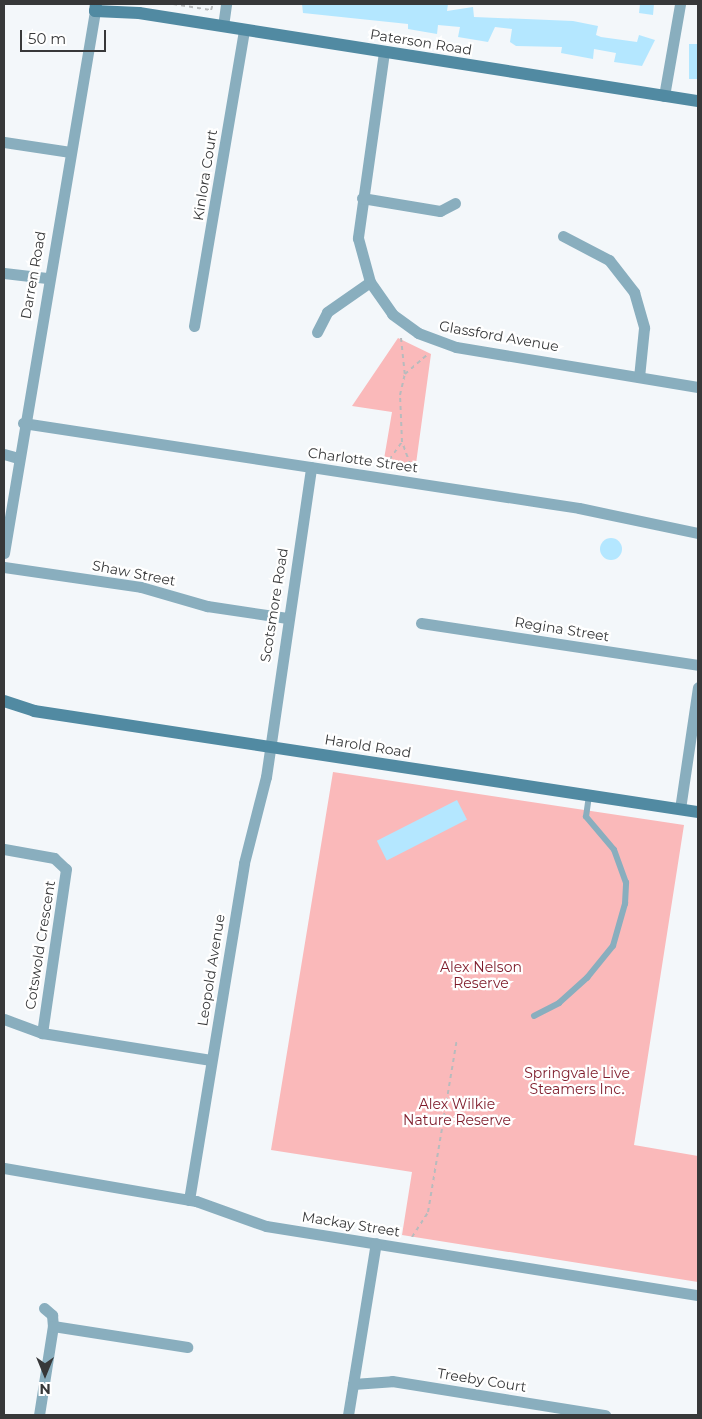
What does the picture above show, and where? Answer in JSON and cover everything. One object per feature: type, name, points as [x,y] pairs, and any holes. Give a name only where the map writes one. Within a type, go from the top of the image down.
[{"type":"street","name":"Paterson Road","points":[[112,4],[139,13]]},
{"type":"street","points":[[223,26],[226,4]]},
{"type":"street","points":[[664,96],[680,4]]},
{"type":"street","name":"Paterson Road","points":[[95,8],[244,29],[698,101]]},
{"type":"street","name":"Darren Road","points":[[4,546],[23,423],[95,8]]},
{"type":"street","name":"Kinlora Court","points":[[194,326],[244,29]]},
{"type":"street","name":"Glassford Avenue","points":[[384,52],[362,198],[358,238],[370,282],[396,318],[432,340],[698,388]]},
{"type":"street","points":[[4,142],[70,152]]},
{"type":"street","points":[[362,198],[440,211],[455,203]]},
{"type":"street","points":[[563,236],[608,260],[634,292],[644,328],[639,377]]},
{"type":"street","points":[[4,273],[48,278]]},
{"type":"street","points":[[317,332],[327,312],[370,282]]},
{"type":"street","name":"Charlotte Street","points":[[23,423],[579,508],[698,533]]},
{"type":"street","points":[[4,454],[18,458]]},
{"type":"street","name":"Scotsmore Road","points":[[268,747],[311,468]]},
{"type":"street","name":"Shaw Street","points":[[4,566],[141,587],[212,607],[287,618]]},
{"type":"street","name":"Regina Street","points":[[421,623],[698,665]]},
{"type":"street","points":[[680,809],[698,687]]},
{"type":"street","name":"Harold Road","points":[[4,702],[34,711],[698,812]]},
{"type":"street","name":"Harold Road","points":[[4,711],[34,711]]},
{"type":"street","name":"Leopold Avenue","points":[[189,1200],[244,863],[263,790],[268,747]]},
{"type":"street","name":"Cotswold Crescent","points":[[4,849],[54,858],[66,869],[42,1033]]},
{"type":"street","points":[[4,1019],[42,1033],[212,1060]]},
{"type":"street","name":"Mackay Street","points":[[4,1168],[189,1200],[255,1224],[698,1295]]},
{"type":"street","points":[[348,1415],[376,1244]]},
{"type":"street","points":[[39,1415],[53,1326],[52,1315],[44,1308]]},
{"type":"street","points":[[53,1326],[187,1347]]},
{"type":"street","name":"Treeby Court","points":[[353,1384],[392,1382],[605,1415]]},
{"type":"lane","points":[[534,1016],[559,1003],[613,946],[626,904],[626,883],[614,850],[586,817],[589,795]]},
{"type":"path","points":[[173,4],[212,10],[212,4]]},
{"type":"path","points":[[401,338],[405,374],[400,395],[402,442],[413,472]]},
{"type":"path","points":[[405,374],[429,352]]},
{"type":"path","points":[[384,467],[402,442]]},
{"type":"path","points":[[407,1248],[428,1212],[457,1038]]},
{"type":"green space","points":[[398,338],[431,354],[415,471],[383,465],[392,412],[352,406]]},
{"type":"green space","name":"Alex Nelson Reserve","points":[[333,772],[684,825],[634,1145],[698,1156],[698,1282],[402,1235],[412,1172],[271,1150]]},
{"type":"building","points":[[302,4],[448,4],[447,11],[473,7],[474,17],[573,21],[598,26],[596,35],[601,37],[637,42],[639,35],[655,40],[642,66],[614,62],[616,53],[594,49],[593,59],[561,53],[562,47],[516,46],[510,42],[512,29],[495,27],[488,42],[458,37],[460,27],[438,25],[437,34],[408,29],[408,24],[303,13]]},
{"type":"building","points":[[640,4],[654,4],[653,15],[639,13]]},
{"type":"building","points":[[689,44],[698,44],[698,79],[689,79]]},
{"type":"building","points":[[611,538],[619,541],[622,549],[619,557],[611,560],[603,557],[600,549],[603,541]]},
{"type":"building","points":[[457,800],[467,820],[387,860],[377,841]]},
{"type":"park label","name":"Springvale Live Steamers Inc.","points":[[577,1082]]},
{"type":"park label","name":"Alex Wilkie Nature Reserve","points":[[457,1112]]}]
